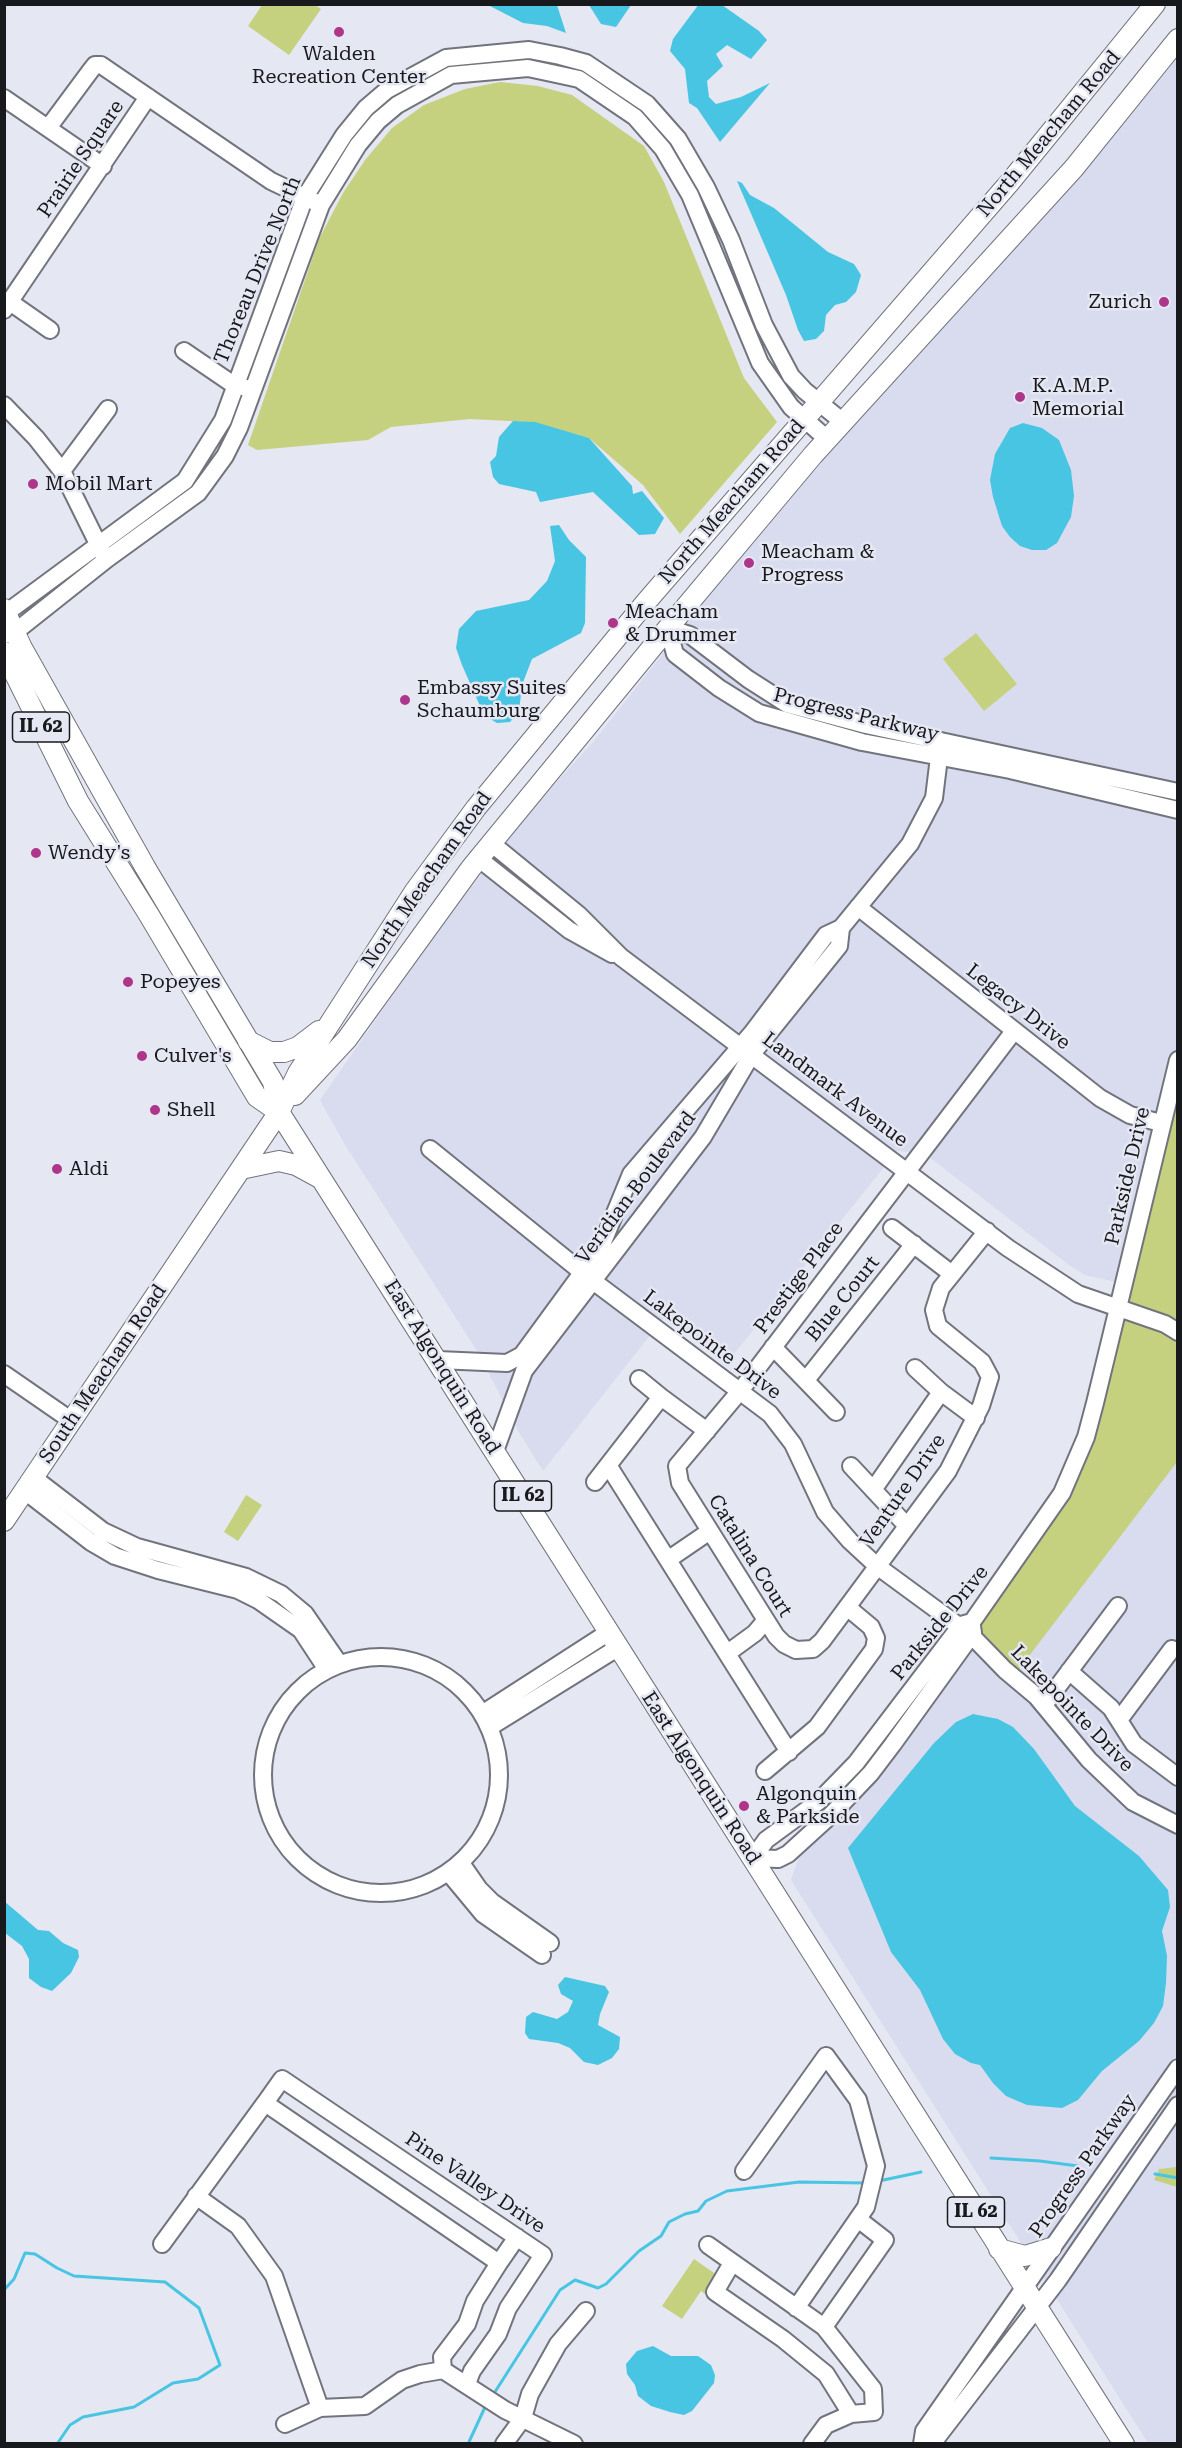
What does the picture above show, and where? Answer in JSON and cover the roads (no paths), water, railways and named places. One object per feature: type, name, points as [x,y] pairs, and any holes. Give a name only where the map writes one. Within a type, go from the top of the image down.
[{"type":"main road","name":"North Meacham Road","points":[[202,1227],[279,1112],[298,1073],[328,1024],[415,891],[488,794],[646,602],[1010,182],[1155,4]]},
{"type":"main road","name":"North Meacham Road","points":[[279,1112],[347,1039],[478,858],[668,628],[827,439],[1074,168],[1178,39]]},
{"type":"main road","name":"East Algonquin Road","points":[[7,621],[145,867],[273,1083],[279,1112],[1124,2444]]},
{"type":"main road","name":"East Algonquin Road","points":[[4,652],[78,801],[149,915],[223,1045],[256,1097],[279,1112]]},
{"type":"main road","points":[[248,1041],[270,1052],[284,1052],[297,1047],[328,1024]]},
{"type":"main road","points":[[241,1169],[270,1161],[286,1162],[322,1179]]},
{"type":"main road","name":"South Meacham Road","points":[[4,1521],[202,1227]]},
{"type":"main road","points":[[999,2249],[1025,2256],[1052,2248]]},
{"type":"street","name":"Thoreau Drive North","points":[[7,621],[97,545],[185,481],[223,420],[305,197],[344,135],[366,108],[387,90],[446,58],[529,50],[586,63],[647,104],[678,139],[706,187],[731,240],[776,352],[791,376],[843,422]]},
{"type":"street","name":"Prairie Square","points":[[7,306],[148,97],[107,67],[95,65],[48,128]]},
{"type":"street","name":"Thoreau Drive North","points":[[7,621],[107,559],[198,493],[225,456],[239,428],[321,205],[358,145],[378,121],[397,105],[451,75],[528,68],[579,79],[635,117],[663,149],[690,195],[760,363],[791,407],[827,439]]},
{"type":"street","points":[[148,97],[271,181],[321,205]]},
{"type":"street","points":[[4,98],[103,166]]},
{"type":"street","points":[[7,306],[50,330]]},
{"type":"street","points":[[184,351],[236,384],[253,390]]},
{"type":"street","points":[[4,405],[36,438],[62,471],[97,545],[107,559]]},
{"type":"street","points":[[62,471],[108,408]]},
{"type":"street","name":"Progress Parkway","points":[[668,628],[690,635],[748,679],[787,704],[866,725],[1010,770],[1178,810]]},
{"type":"street","name":"Progress Parkway","points":[[668,628],[675,654],[720,688],[759,713],[862,742],[940,749],[1178,792]]},
{"type":"street","name":"Veridian Boulevard","points":[[495,1451],[524,1371],[588,1277],[631,1174],[839,946],[841,928],[910,844],[934,798],[940,749]]},
{"type":"street","name":"Landmark Avenue","points":[[490,843],[579,915],[621,957],[987,1231],[1078,1294],[1165,1324],[1178,1332]]},
{"type":"street","points":[[478,858],[569,930],[602,950],[621,957]]},
{"type":"street","name":"Legacy Drive","points":[[858,907],[1100,1098],[1130,1115],[1161,1123]]},
{"type":"street","name":"Prestige Place","points":[[677,1466],[740,1391],[906,1169],[1014,1031]]},
{"type":"street","name":"Veridian Boulevard","points":[[438,1360],[507,1363],[522,1355],[703,1137],[746,1050]]},
{"type":"street","name":"Parkside Drive","points":[[753,1858],[778,1858],[788,1854],[832,1814],[871,1773],[1062,1493],[1086,1437],[1178,1060]]},
{"type":"street","name":"Lakepointe Drive","points":[[430,1149],[588,1277],[770,1414],[793,1444],[825,1512],[850,1541],[877,1566],[968,1628],[1044,1705],[1108,1781],[1133,1802],[1178,1825]]},
{"type":"street","points":[[892,1228],[952,1274]]},
{"type":"street","name":"Venture Drive","points":[[807,1651],[822,1641],[948,1472],[976,1418],[990,1377],[982,1362],[938,1326],[934,1310],[941,1288],[987,1231]]},
{"type":"street","name":"Blue Court","points":[[806,1380],[914,1245]]},
{"type":"street","points":[[774,1347],[836,1412]]},
{"type":"street","points":[[915,1368],[941,1392],[976,1418]]},
{"type":"street","points":[[4,1374],[72,1421]]},
{"type":"street","points":[[639,1379],[707,1431]]},
{"type":"street","points":[[873,1490],[941,1392]]},
{"type":"street","points":[[595,1482],[661,1397]]},
{"type":"street","points":[[608,1465],[729,1653],[789,1752]]},
{"type":"street","name":"Catalina Court","points":[[677,1466],[680,1484],[766,1620],[784,1644],[796,1650],[807,1651]]},
{"type":"street","points":[[851,1466],[907,1526]]},
{"type":"street","points":[[29,1485],[91,1542],[116,1556],[158,1570],[238,1590],[258,1600],[301,1630],[332,1665]]},
{"type":"street","points":[[669,1559],[710,1531]]},
{"type":"street","points":[[765,1771],[817,1727],[874,1649],[876,1638],[871,1627],[847,1606]]},
{"type":"street","points":[[1044,1705],[1118,1606]]},
{"type":"street","points":[[729,1653],[755,1633],[766,1620]]},
{"type":"street","name":"Parkside Drive","points":[[753,1858],[766,1840],[819,1801],[850,1769],[968,1628]]},
{"type":"street","points":[[486,1720],[614,1640]]},
{"type":"street","points":[[1119,1720],[1172,1649]]},
{"type":"street","points":[[378,1656],[416,1663],[452,1682],[469,1697],[486,1720],[499,1768],[499,1790],[487,1830],[455,1868],[418,1888],[395,1894],[371,1894],[329,1882],[314,1874],[294,1857],[283,1843],[266,1805],[262,1756],[273,1726],[305,1686],[332,1665],[378,1656]]},
{"type":"street","points":[[1069,1671],[1097,1693],[1119,1720],[1134,1744],[1178,1777]]},
{"type":"street","points":[[455,1868],[483,1914],[546,1949]]},
{"type":"street","points":[[744,2171],[826,2056],[858,2100],[876,2166],[869,2200],[796,2308]]},
{"type":"street","name":"Progress Parkway","points":[[925,2444],[924,2432],[1178,2068]]},
{"type":"street","name":"Pine Valley Drive","points":[[162,2244],[282,2079],[543,2254],[508,2308],[498,2334],[472,2371],[470,2386]]},
{"type":"street","points":[[265,2103],[499,2263]]},
{"type":"street","points":[[925,2444],[935,2440],[1036,2308],[1178,2105]]},
{"type":"street","points":[[196,2196],[238,2226],[274,2276],[320,2408]]},
{"type":"street","points":[[824,2327],[885,2240],[858,2219]]},
{"type":"street","points":[[443,2370],[442,2357],[467,2324],[475,2301],[517,2237]]},
{"type":"street","points":[[708,2245],[824,2327],[873,2389],[874,2412],[851,2414],[826,2425],[812,2444]]},
{"type":"street","points":[[732,2263],[715,2292],[783,2339],[826,2374],[851,2414]]},
{"type":"street","points":[[504,2444],[523,2418],[530,2394],[558,2344],[586,2311]]},
{"type":"street","points":[[285,2424],[320,2408],[365,2406],[402,2380],[443,2370],[505,2410],[523,2418],[543,2436],[574,2444]]},
{"type":"water","points":[[699,4],[722,5],[759,31],[767,40],[751,59],[727,45],[716,54],[723,66],[707,81],[709,97],[716,104],[741,97],[770,83],[720,142],[697,108],[689,103],[685,69],[670,51],[673,39]]},
{"type":"water","points":[[488,5],[557,5],[566,33],[547,26],[523,23]]},
{"type":"water","points":[[589,5],[631,5],[616,27],[601,24]]},
{"type":"water","points":[[737,181],[742,183],[750,195],[774,208],[828,252],[854,264],[861,275],[856,292],[846,302],[835,305],[826,315],[824,331],[816,339],[804,341],[798,330],[786,295]]},
{"type":"water","points":[[513,421],[535,422],[589,438],[632,486],[633,494],[642,491],[664,518],[655,534],[639,535],[593,492],[540,502],[536,492],[499,484],[493,477],[490,462],[496,456],[499,437]]},
{"type":"water","points":[[1023,423],[1042,428],[1059,440],[1071,470],[1074,496],[1071,517],[1057,543],[1046,550],[1032,550],[1020,546],[1010,537],[1002,526],[993,497],[990,480],[995,454],[1010,428]]},
{"type":"water","points":[[559,525],[569,540],[586,557],[585,623],[581,633],[532,659],[522,685],[519,712],[510,722],[497,723],[487,717],[480,706],[462,665],[456,648],[459,629],[476,611],[529,600],[547,581],[555,561],[550,526]]},
{"type":"water","points":[[973,1714],[998,1719],[1013,1727],[1034,1749],[1075,1806],[1139,1856],[1168,1890],[1170,1907],[1162,1931],[1167,1956],[1163,2006],[1154,2023],[1139,2041],[1102,2071],[1078,2100],[1062,2108],[1027,2105],[1006,2096],[980,2065],[955,2054],[943,2039],[920,1990],[891,1952],[848,1848],[934,1743],[956,1722]]},
{"type":"water","points":[[4,1901],[38,1930],[49,1931],[63,1943],[78,1950],[79,1957],[71,1973],[52,1991],[41,1987],[29,1978],[29,1959],[22,1946],[5,1933]]},
{"type":"water","points":[[565,1977],[605,1986],[609,1992],[598,2025],[620,2037],[619,2049],[612,2058],[598,2065],[584,2062],[570,2048],[558,2043],[529,2039],[525,2033],[526,2017],[533,2012],[557,2019],[568,2012],[573,2001],[561,1994],[558,1985]]},
{"type":"water","points":[[653,2346],[671,2356],[698,2356],[711,2365],[715,2375],[714,2383],[692,2411],[684,2415],[670,2412],[651,2406],[638,2396],[635,2385],[627,2374],[626,2364],[637,2351]]},
{"type":"waterway","points":[[991,2158],[1078,2166]]},
{"type":"waterway","points":[[879,2181],[921,2172]]},
{"type":"waterway","points":[[1155,2174],[1178,2178]]},
{"type":"waterway","points":[[493,2395],[560,2290],[575,2280],[598,2288],[606,2284],[639,2251],[661,2236],[669,2222],[685,2214],[698,2211],[706,2201],[727,2191],[799,2182],[866,2183]]},
{"type":"waterway","points":[[4,2290],[14,2279],[25,2253],[35,2254],[74,2276],[165,2282],[199,2308],[220,2365],[198,2379],[173,2383],[134,2407],[83,2417],[70,2425],[57,2444]]},
{"type":"waterway","points":[[468,2444],[486,2405]]},
{"type":"place","name":"Walden Recreation Center","points":[[339,32]]},
{"type":"place","name":"Zurich","points":[[1164,302]]},
{"type":"place","name":"K.A.M.P. Memorial","points":[[1020,397]]},
{"type":"place","name":"Mobil Mart","points":[[33,484]]},
{"type":"place","name":"Meacham & Progress","points":[[749,563]]},
{"type":"place","name":"Meacham & Drummer","points":[[613,623]]},
{"type":"place","name":"Embassy Suites Schaumburg","points":[[405,700]]},
{"type":"place","name":"Wendy's","points":[[36,853]]},
{"type":"place","name":"Popeyes","points":[[128,982]]},
{"type":"place","name":"Culver's","points":[[142,1056]]},
{"type":"place","name":"Shell","points":[[155,1110]]},
{"type":"place","name":"Aldi","points":[[57,1169]]},
{"type":"place","name":"Algonquin & Parkside","points":[[744,1806]]}]
